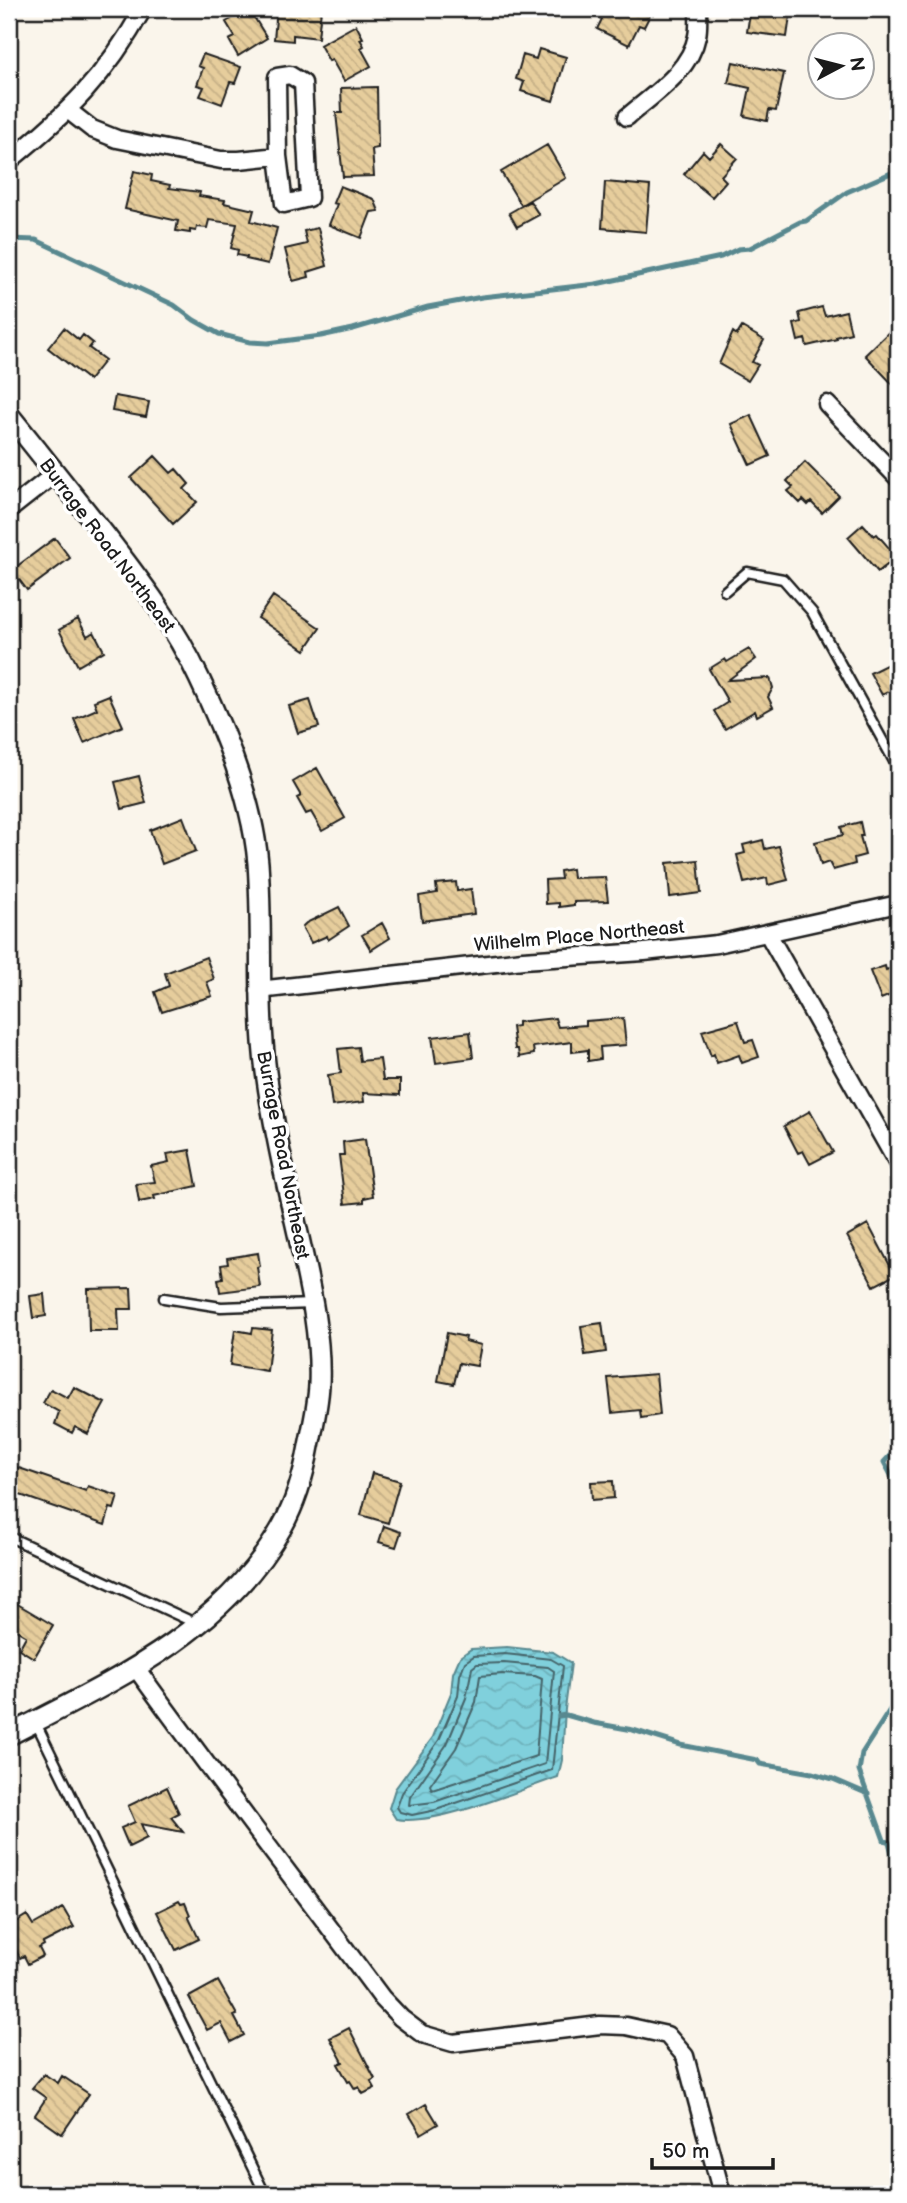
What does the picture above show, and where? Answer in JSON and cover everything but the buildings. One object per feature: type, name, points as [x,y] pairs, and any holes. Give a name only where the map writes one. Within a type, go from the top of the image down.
[{"type":"street","points":[[9,161],[69,111],[90,89],[128,36],[143,9]]},
{"type":"street","points":[[626,117],[671,79],[686,62],[698,34],[698,9]]},
{"type":"street","points":[[290,75],[303,83],[309,198],[284,204],[278,156],[277,77],[290,75]]},
{"type":"street","points":[[69,111],[92,129],[117,139],[221,160],[278,156]]},
{"type":"street","points":[[827,404],[898,478]]},
{"type":"street","name":"Burrage Road Northeast","points":[[9,415],[151,594],[180,640],[201,681],[230,754],[248,810],[258,863],[260,1027],[270,1103],[313,1304],[319,1357],[319,1387],[303,1477],[284,1524],[258,1565],[199,1625],[136,1668],[9,1735]]},
{"type":"street","points":[[9,510],[56,474]]},
{"type":"street","name":"Wilhelm Place Northeast","points":[[259,990],[523,960],[717,944],[898,904]]},
{"type":"street","points":[[768,934],[898,1164]]},
{"type":"street","points":[[136,1668],[206,1766],[273,1850],[382,1998],[401,2018],[422,2034],[453,2043],[600,2025],[626,2026],[667,2035],[685,2056],[722,2194]]},
{"type":"lane","points":[[725,591],[747,572],[783,579],[812,612],[898,765]]},
{"type":"lane","points":[[164,1298],[221,1307],[313,1304]]},
{"type":"lane","points":[[9,1539],[199,1625]]},
{"type":"lane","points":[[35,1721],[265,2194]]},
{"type":"water","points":[[507,1647],[553,1652],[571,1663],[558,1777],[454,1812],[413,1820],[396,1819],[389,1808],[395,1789],[433,1737],[451,1693],[453,1673],[460,1657],[471,1649]]},
{"type":"waterway","points":[[9,239],[36,240],[174,305],[219,334],[250,342],[268,343],[353,329],[428,307],[482,297],[596,284],[721,257],[738,249],[750,248],[806,221],[847,192],[898,170]]},
{"type":"waterway","points":[[898,1447],[884,1462],[898,1488]]},
{"type":"waterway","points":[[898,1697],[862,1753],[859,1771],[884,1840],[889,1842],[898,1877]]},
{"type":"waterway","points":[[559,1716],[566,1715],[633,1730],[681,1745],[757,1760],[760,1764],[812,1773],[868,1794]]}]
